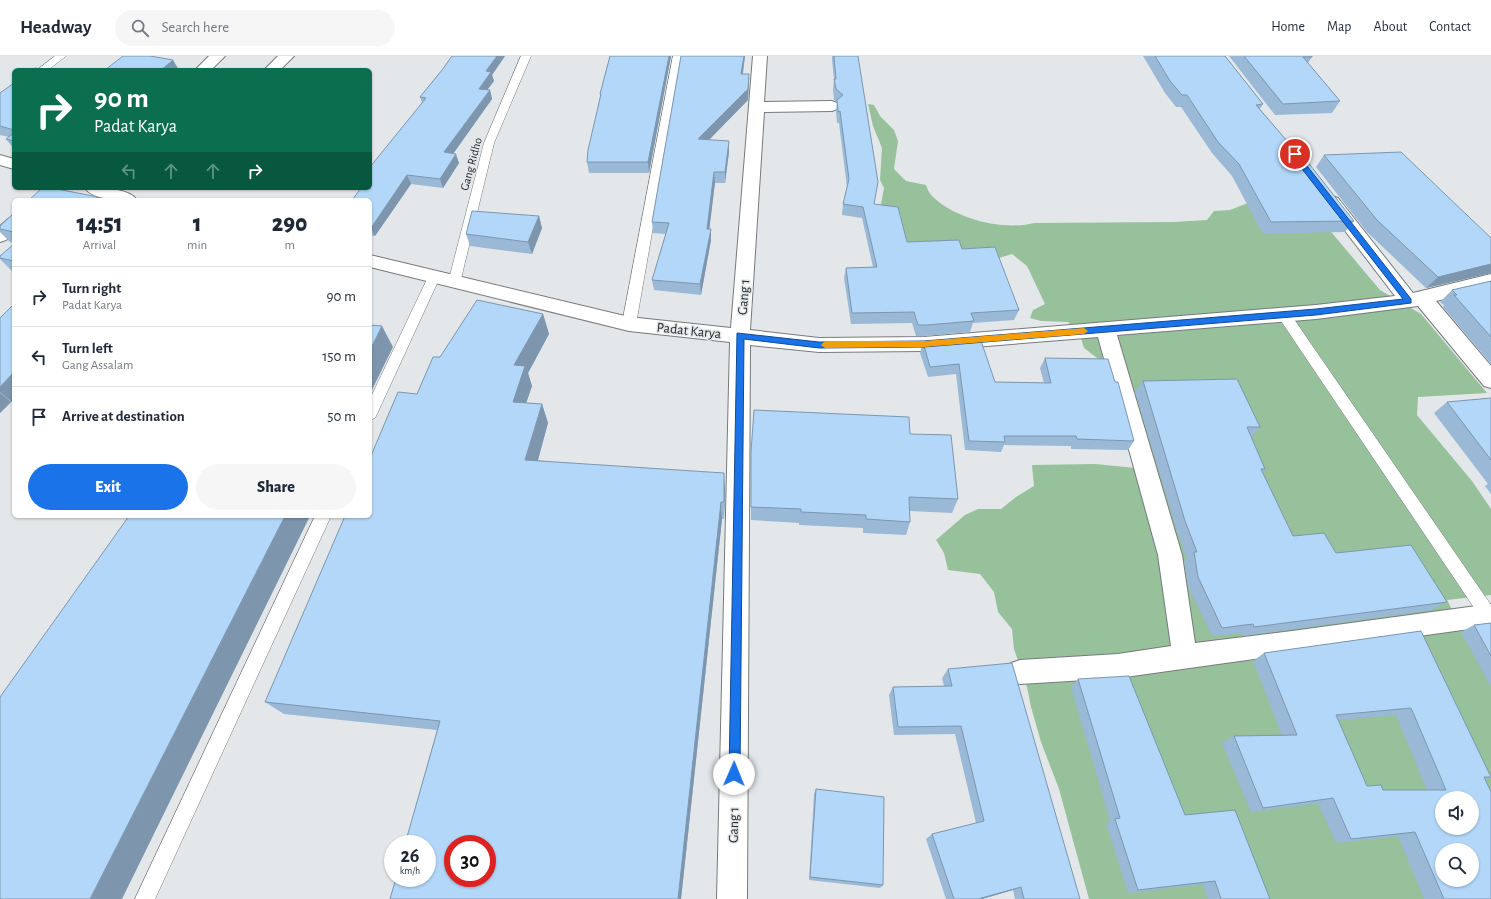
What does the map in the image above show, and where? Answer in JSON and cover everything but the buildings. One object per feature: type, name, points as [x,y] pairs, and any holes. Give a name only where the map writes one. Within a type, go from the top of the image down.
[{"type":"street","points":[[204,68],[218,56]]},
{"type":"street","points":[[273,68],[287,56]]},
{"type":"street","name":"Gang 1","points":[[732,899],[740,335],[760,56]]},
{"type":"street","points":[[756,107],[832,106]]},
{"type":"street","points":[[0,160],[12,163]]},
{"type":"street","points":[[1321,188],[1415,300],[1491,380]]},
{"type":"street","points":[[99,190],[123,198]]},
{"type":"street","points":[[131,198],[140,190]]},
{"type":"street","points":[[0,236],[12,225]]},
{"type":"street","name":"Padat Karya","points":[[372,262],[629,324],[740,335],[819,345],[924,344],[1284,315],[1415,300],[1491,281]]},
{"type":"street","points":[[1105,329],[1170,555],[1185,656]]},
{"type":"street","points":[[1020,672],[1118,666],[1490,616]]},
{"type":"lane","points":[[45,68],[61,56]]},
{"type":"lane","name":"Gang Ridho","points":[[454,282],[489,144],[526,56]]},
{"type":"lane","points":[[629,324],[678,56]]},
{"type":"lane","points":[[372,410],[434,277]]},
{"type":"lane","points":[[1284,315],[1490,616]]},
{"type":"lane","points":[[145,899],[322,518]]},
{"type":"green space","points":[[868,104],[874,105],[880,116],[894,130],[898,141],[894,169],[906,181],[926,185],[932,196],[953,211],[966,217],[994,224],[1022,225],[1034,223],[1173,222],[1207,220],[1214,211],[1230,210],[1253,201],[1311,208],[1380,290],[1421,314],[1487,393],[1418,397],[1417,415],[1472,481],[1491,509],[1491,595],[1447,600],[1469,643],[1491,677],[1491,899],[1089,899],[1059,789],[1041,742],[1027,687],[1014,649],[1012,629],[998,612],[994,592],[980,574],[948,570],[944,553],[936,540],[965,515],[978,509],[1001,509],[1016,497],[1034,486],[1032,465],[1095,464],[1136,468],[1105,364],[1084,348],[1080,335],[1068,322],[1041,321],[1030,318],[1033,310],[1045,304],[1027,266],[1012,254],[999,258],[992,255],[910,247],[906,238],[899,237],[901,215],[880,210],[884,188],[880,180],[882,148],[873,126]]},
{"type":"slow traffic","points":[[825,345],[924,344],[1084,331]]},
{"type":"route","points":[[734,774],[740,335],[819,345],[924,344],[1316,312],[1409,301],[1295,154]]}]
